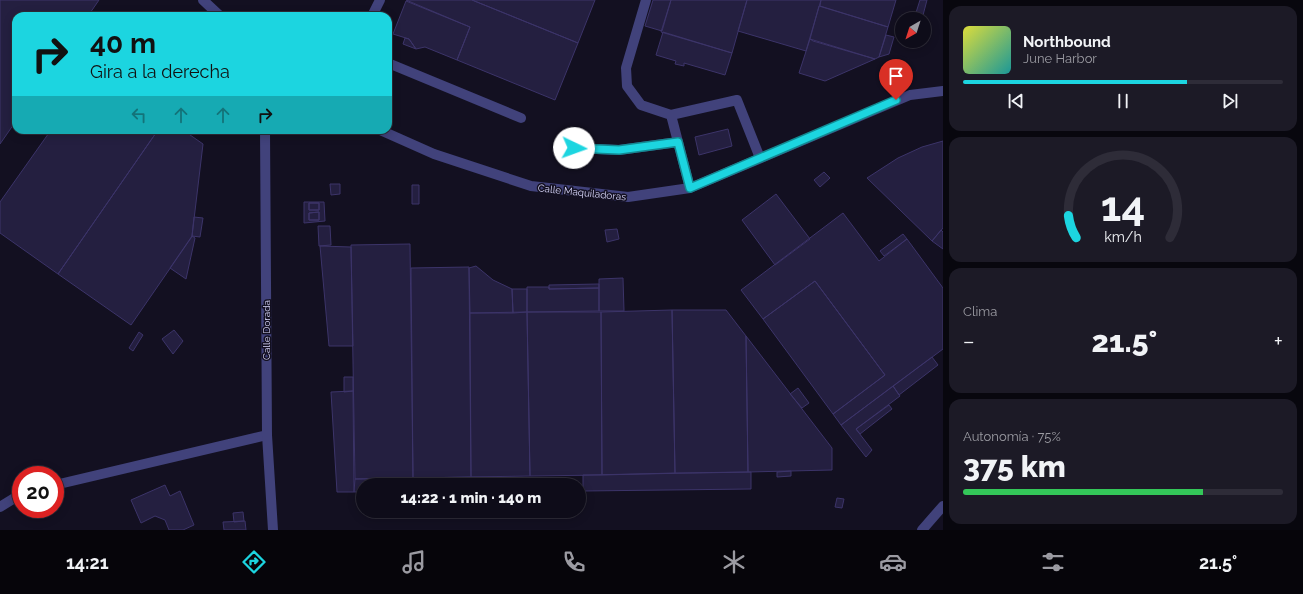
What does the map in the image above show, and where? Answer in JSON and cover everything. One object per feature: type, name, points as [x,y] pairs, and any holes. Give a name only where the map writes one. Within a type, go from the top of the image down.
[{"type":"street","points":[[203,0],[216,12]]},
{"type":"street","points":[[374,12],[380,0]]},
{"type":"street","points":[[646,0],[626,68],[627,86],[641,105],[671,115],[737,100],[760,158]]},
{"type":"street","points":[[392,65],[521,118]]},
{"type":"street","name":"Calle Maquiladoras","points":[[389,134],[434,154],[530,186],[628,197],[690,188],[910,95],[943,91]]},
{"type":"street","points":[[671,115],[690,188]]},
{"type":"street","name":"Calle Dorada","points":[[265,134],[267,435],[273,530]]},
{"type":"street","points":[[574,148],[619,150],[678,142]]},
{"type":"street","points":[[64,483],[267,435]]},
{"type":"street","points":[[0,508],[12,500]]},
{"type":"street","points":[[922,530],[943,506]]},
{"type":"building","points":[[0,0],[99,0],[91,12],[12,12],[12,127],[0,144]]},
{"type":"building","points":[[406,0],[472,0],[578,43],[555,100],[457,60],[470,27]]},
{"type":"building","points":[[472,0],[595,0],[578,43]]},
{"type":"building","points":[[653,0],[671,0],[662,31],[645,26]]},
{"type":"building","points":[[671,0],[747,0],[732,53],[661,32]]},
{"type":"building","points":[[747,0],[821,0],[806,51],[738,31]]},
{"type":"building","points":[[821,0],[896,0],[888,27],[820,6]]},
{"type":"building","points":[[920,0],[927,0],[924,12],[916,12]]},
{"type":"building","points":[[406,1],[470,27],[457,60],[425,47],[416,49],[409,39],[393,34]]},
{"type":"building","points":[[819,6],[888,27],[879,57],[875,59],[810,39]]},
{"type":"building","points":[[663,32],[732,53],[725,75],[684,63],[684,66],[675,64],[676,61],[656,55]]},
{"type":"building","points":[[886,35],[894,37],[889,54],[879,57]]},
{"type":"building","points":[[405,38],[409,39],[416,49],[403,44]]},
{"type":"building","points":[[810,39],[875,59],[825,81],[799,73]]},
{"type":"building","points":[[728,129],[732,146],[699,155],[695,137]]},
{"type":"building","points":[[48,134],[155,134],[58,274],[0,233],[0,202]]},
{"type":"building","points":[[155,134],[189,134],[203,144],[192,236],[131,325],[58,274]]},
{"type":"building","points":[[943,141],[943,228],[932,241],[867,178],[898,158],[922,147]]},
{"type":"building","points":[[824,172],[830,178],[820,187],[814,180]]},
{"type":"building","points":[[330,184],[340,184],[340,194],[331,195]]},
{"type":"building","points":[[412,185],[419,185],[419,204],[412,204]]},
{"type":"building","points":[[776,194],[810,239],[775,265],[742,220]]},
{"type":"building","points":[[304,202],[324,202],[325,221],[304,223]],"holes":[[[309,203],[319,203],[319,210],[309,210]],[[319,212],[319,220],[309,220],[309,213]]]},
{"type":"building","points":[[309,203],[319,203],[319,210],[309,210]]},
{"type":"building","points":[[319,212],[319,220],[309,220],[309,213]]},
{"type":"building","points":[[843,213],[879,261],[907,239],[943,288],[943,349],[841,425],[833,414],[885,375],[815,281],[763,319],[741,290]]},
{"type":"building","points":[[194,217],[203,218],[200,237],[192,236]]},
{"type":"building","points":[[318,226],[330,226],[331,245],[319,246]]},
{"type":"building","points":[[617,229],[619,239],[607,242],[605,230]]},
{"type":"building","points":[[941,230],[943,232],[943,249],[932,241]]},
{"type":"building","points":[[903,234],[907,239],[884,256],[880,251]]},
{"type":"building","points":[[192,236],[195,238],[186,279],[170,268]]},
{"type":"building","points":[[410,244],[413,478],[355,479],[351,245]]},
{"type":"building","points":[[320,246],[351,247],[353,346],[329,346]]},
{"type":"building","points":[[476,266],[493,280],[512,289],[513,313],[470,313],[469,268]]},
{"type":"building","points":[[469,267],[471,477],[413,478],[411,268]]},
{"type":"building","points":[[623,278],[624,311],[599,311],[599,279]]},
{"type":"building","points":[[815,281],[885,375],[833,414],[763,319]]},
{"type":"building","points":[[599,284],[599,288],[549,289],[549,285]]},
{"type":"building","points":[[527,287],[549,287],[549,289],[599,288],[599,311],[527,312]]},
{"type":"building","points":[[512,289],[527,289],[527,312],[513,313]]},
{"type":"building","points":[[672,310],[726,310],[746,336],[748,472],[675,473]]},
{"type":"building","points":[[672,310],[675,473],[602,475],[601,312]]},
{"type":"building","points":[[527,312],[601,312],[602,475],[530,476]]},
{"type":"building","points":[[527,312],[530,476],[471,477],[470,313]]},
{"type":"building","points":[[174,330],[183,341],[173,354],[162,339]]},
{"type":"building","points":[[139,332],[143,335],[133,351],[129,348]]},
{"type":"building","points":[[746,336],[832,448],[832,470],[748,472]]},
{"type":"building","points":[[932,357],[938,365],[899,395],[893,386]]},
{"type":"building","points":[[344,377],[353,377],[353,391],[344,392]]},
{"type":"building","points":[[893,386],[900,396],[856,429],[872,450],[866,457],[841,425]]},
{"type":"building","points":[[798,388],[809,403],[802,408],[790,394]]},
{"type":"building","points":[[353,391],[354,492],[337,492],[331,392]]},
{"type":"building","points":[[889,405],[892,409],[860,434],[856,429]]},
{"type":"building","points":[[791,471],[791,476],[777,477],[777,472]]},
{"type":"building","points":[[751,472],[751,489],[586,491],[586,478],[583,478],[583,475]]},
{"type":"building","points":[[471,477],[502,477],[502,478]]},
{"type":"building","points":[[471,477],[471,478],[413,478]]},
{"type":"building","points":[[355,479],[356,492],[354,492]]},
{"type":"building","points":[[165,485],[170,496],[180,491],[194,525],[183,530],[169,530],[165,520],[155,516],[141,523],[131,500]]},
{"type":"building","points":[[837,498],[844,499],[842,508],[835,507]]},
{"type":"building","points":[[243,512],[244,521],[234,522],[233,513]]},
{"type":"building","points":[[245,521],[246,530],[224,530],[223,522]]},
{"type":"route","points":[[574,148],[619,150],[678,142],[690,188],[896,100]]}]
